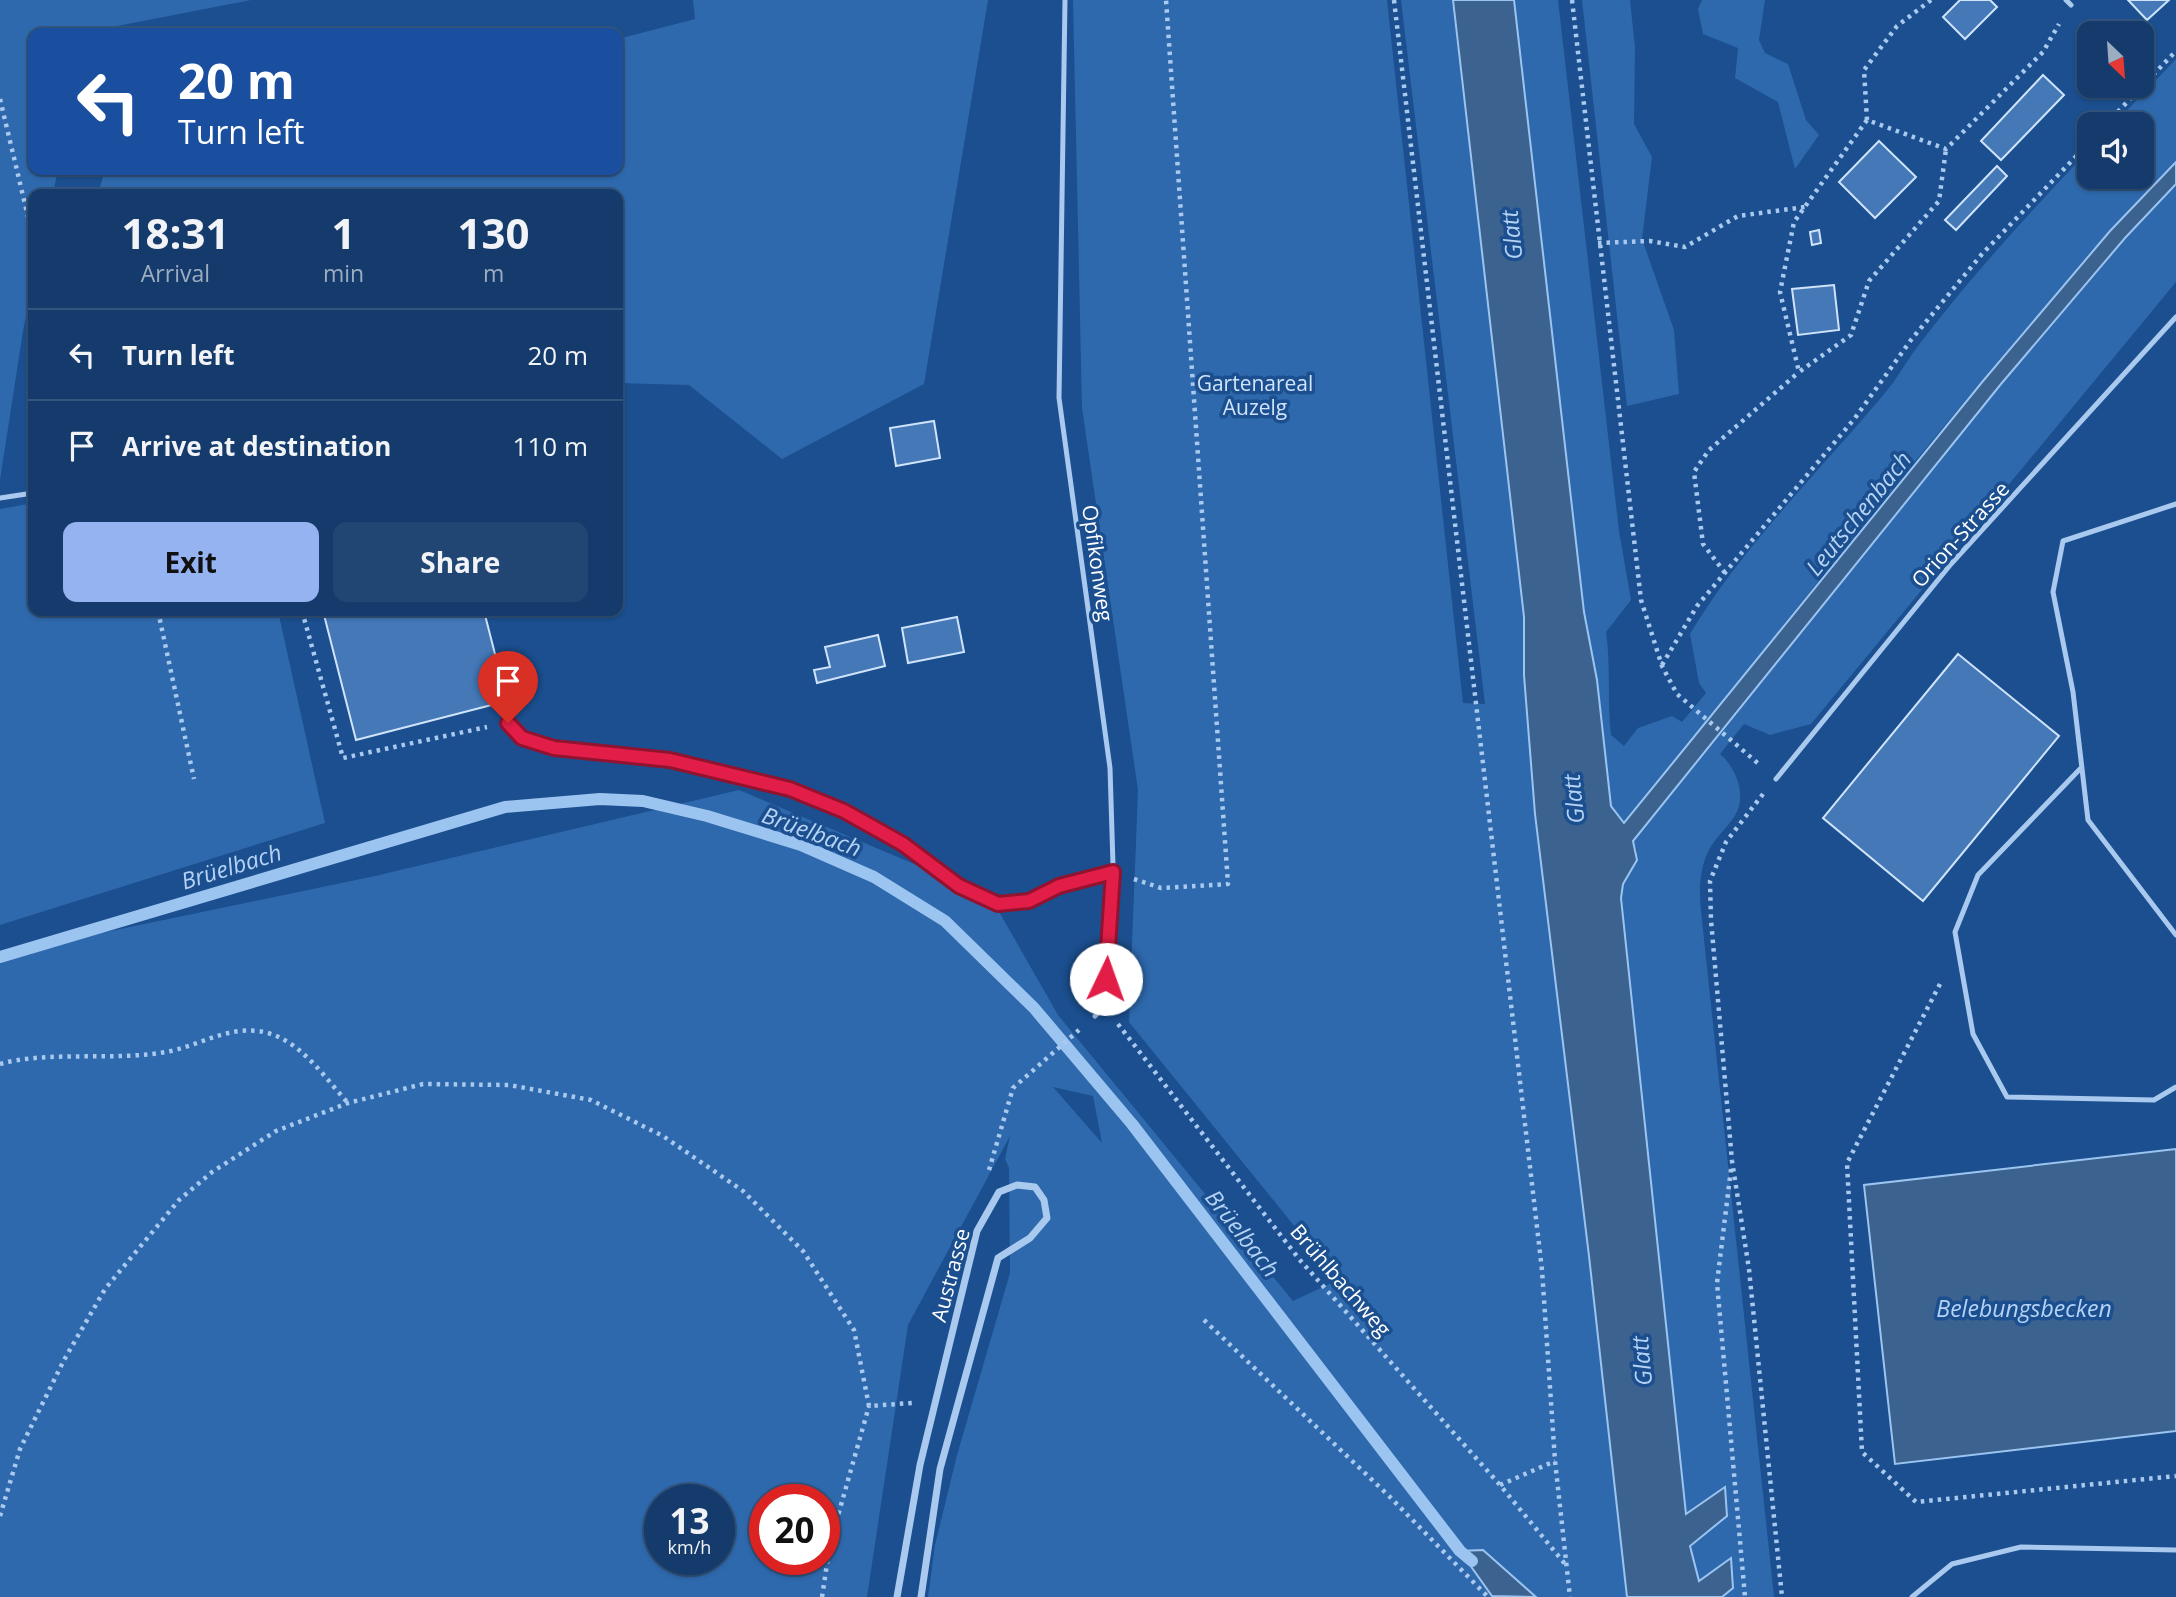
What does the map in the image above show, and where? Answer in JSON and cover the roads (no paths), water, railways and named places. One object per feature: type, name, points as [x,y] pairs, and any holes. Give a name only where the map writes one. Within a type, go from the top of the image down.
[{"type":"street","name":"Austrasse","points":[[897,1597],[920,1465],[977,1231],[999,1192],[1017,1185],[1035,1186],[1044,1200],[1047,1218],[1030,1238],[998,1258],[940,1469],[921,1597]]},
{"type":"lane","name":"Opfikonweg","points":[[1065,0],[1059,398],[1110,768],[1113,872],[1105,1006],[1095,1016]]},
{"type":"lane","name":"Orion-Strasse","points":[[1776,779],[1951,564],[2176,317]]},
{"type":"lane","points":[[0,498],[28,494]]},
{"type":"lane","points":[[2176,504],[2063,541],[2053,592],[2073,692],[2088,820],[2176,935]]},
{"type":"lane","points":[[508,723],[522,738],[554,748],[670,760],[790,789],[844,811],[903,844],[959,886],[998,904],[1029,901],[1059,886],[1113,872]]},
{"type":"lane","points":[[2080,769],[1978,875],[1955,932],[1973,1034],[2007,1097],[2154,1100],[2176,1087]]},
{"type":"lane","points":[[1912,1597],[1952,1564],[2021,1547],[2176,1550]]},
{"type":"water","name":"Glatt","points":[[1453,0],[1514,0],[1584,612],[1597,680],[1611,806],[1624,823],[1983,381],[2110,231],[2150,189],[2154,189],[2154,185],[2176,162],[2176,184],[2125,238],[2001,384],[1633,841],[1637,860],[1623,884],[1621,898],[1686,1514],[1725,1487],[1727,1516],[1690,1546],[1699,1581],[1731,1558],[1733,1588],[1722,1597],[1627,1597],[1535,814],[1524,675],[1524,617]]},
{"type":"water","name":"Belebungsbecken","points":[[2176,1149],[2176,1431],[1895,1464],[1864,1185]]},
{"type":"water","points":[[1483,1550],[1536,1597],[1492,1596],[1460,1551]]},
{"type":"waterway","name":"Brüelbach","points":[[0,957],[505,807],[600,799],[643,801],[707,816],[801,845],[874,877],[945,921],[1034,1008],[1132,1124],[1460,1551],[1472,1561]]},
{"type":"park label","name":"Gartenareal Auzelg","points":[[1255,395]]},
{"type":"water label","name":"Leutschenbach","points":[[1858,513]]}]
